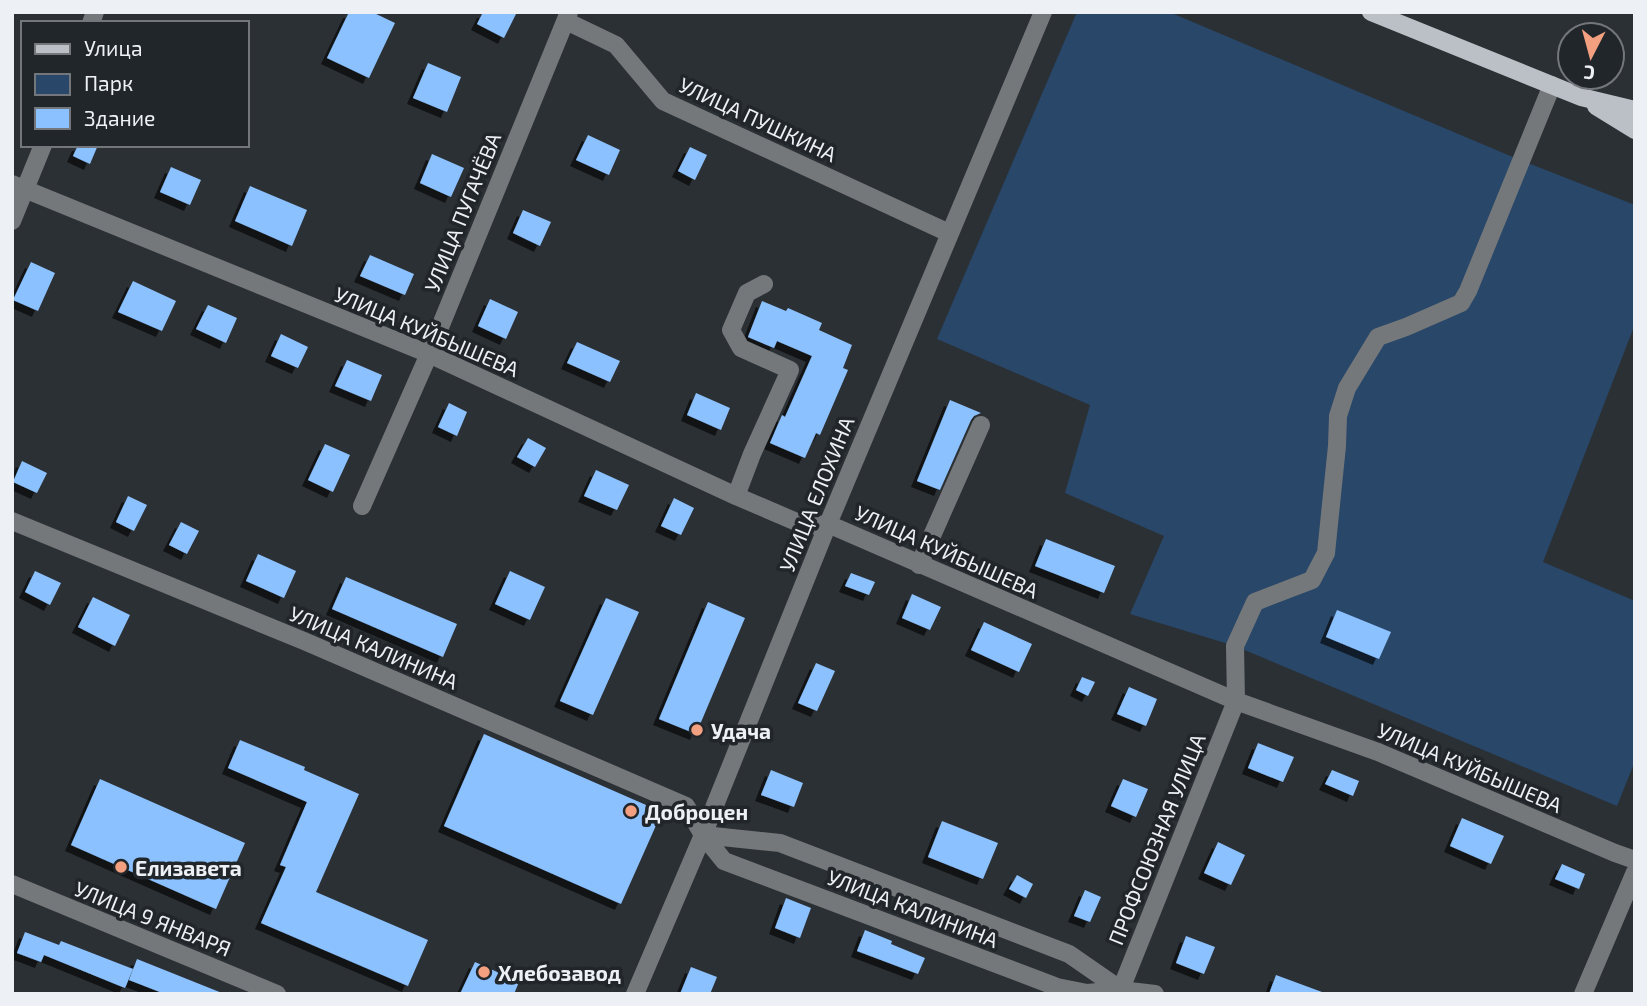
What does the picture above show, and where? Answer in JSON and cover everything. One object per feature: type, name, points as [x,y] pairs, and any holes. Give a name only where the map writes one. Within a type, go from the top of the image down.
[{"type":"main road","points":[[1371,12],[1581,97],[1635,110]]},
{"type":"main road","points":[[1581,97],[1635,130]]},
{"type":"street","name":"УЛИЦА ЕЛОХИНА","points":[[635,994],[703,835],[828,524],[1043,12]]},
{"type":"street","name":"УЛИЦА ПУШКИНА","points":[[567,16],[615,45],[663,101],[949,233]]},
{"type":"street","name":"УЛИЦА ПУГАЧЁВА","points":[[362,506],[429,354],[567,16]]},
{"type":"street","points":[[1236,701],[1235,646],[1255,602],[1312,580],[1325,554],[1338,416],[1347,388],[1378,337],[1461,303],[1552,85]]},
{"type":"street","points":[[12,221],[19,186],[42,147]]},
{"type":"street","name":"УЛИЦА КУЙБЫШЕВА","points":[[19,186],[429,354],[806,526],[828,524],[1236,701],[1378,752],[1635,860]]},
{"type":"street","points":[[736,495],[790,370],[741,348],[730,330],[747,293],[764,285]]},
{"type":"street","points":[[919,565],[981,425]]},
{"type":"street","name":"УЛИЦА КАЛИНИНА","points":[[12,521],[304,641],[686,806],[703,835],[724,861],[1057,987],[1087,993],[1156,994]]},
{"type":"street","name":"ПРОФСОЮЗНАЯ УЛИЦА","points":[[1120,992],[1236,701]]},
{"type":"street","name":"УЛИЦА КАЛИНИНА","points":[[703,835],[780,843],[1069,954],[1120,992]]},
{"type":"street","points":[[1583,994],[1635,872]]},
{"type":"street","name":"УЛИЦА 9 ЯНВАРЯ","points":[[12,884],[277,994]]},
{"type":"green space","points":[[1077,12],[1169,12],[1520,160],[1635,205],[1635,324],[1543,562],[1635,601],[1635,761],[1617,806],[1235,646],[1130,614],[1164,536],[1065,493],[1090,405],[937,339]]},
{"type":"building","points":[[349,12],[372,12],[395,23],[369,78],[327,58]]},
{"type":"building","points":[[483,12],[517,12],[504,38],[477,24]]},
{"type":"building","points":[[428,63],[461,77],[447,112],[413,98]]},
{"type":"building","points":[[588,135],[620,150],[609,175],[576,160]]},
{"type":"building","points":[[77,147],[97,147],[90,164],[73,156]]},
{"type":"building","points":[[690,147],[707,155],[695,180],[678,171]]},
{"type":"building","points":[[432,154],[464,168],[451,197],[420,183]]},
{"type":"building","points":[[171,167],[201,180],[190,205],[160,192]]},
{"type":"building","points":[[250,186],[307,210],[292,246],[235,221]]},
{"type":"building","points":[[523,210],[551,222],[540,246],[513,233]]},
{"type":"building","points":[[370,255],[414,274],[405,295],[360,276]]},
{"type":"building","points":[[31,262],[55,273],[38,311],[13,300]]},
{"type":"building","points":[[133,281],[176,301],[162,331],[118,312]]},
{"type":"building","points":[[490,299],[518,312],[506,339],[478,326]]},
{"type":"building","points":[[762,301],[786,311],[788,308],[822,323],[819,330],[852,345],[843,368],[848,370],[820,435],[816,433],[805,458],[770,443],[782,415],[785,417],[812,356],[777,341],[774,348],[748,337]]},
{"type":"building","points":[[208,305],[237,318],[226,343],[196,329]]},
{"type":"building","points":[[281,334],[308,347],[298,368],[271,356]]},
{"type":"building","points":[[577,342],[620,361],[610,382],[567,363]]},
{"type":"building","points":[[347,360],[382,375],[371,401],[335,386]]},
{"type":"building","points":[[696,393],[730,408],[721,430],[687,415]]},
{"type":"building","points":[[950,400],[981,413],[971,420],[940,490],[917,481]]},
{"type":"building","points":[[449,403],[467,412],[457,436],[438,427]]},
{"type":"building","points":[[528,438],[546,448],[535,467],[517,457]]},
{"type":"building","points":[[325,444],[350,455],[333,492],[308,480]]},
{"type":"building","points":[[22,461],[47,473],[37,493],[13,482]]},
{"type":"building","points":[[596,470],[629,485],[617,510],[584,496]]},
{"type":"building","points":[[128,496],[147,505],[134,531],[116,522]]},
{"type":"building","points":[[674,498],[694,508],[681,535],[661,526]]},
{"type":"building","points":[[181,522],[199,531],[187,554],[169,545]]},
{"type":"building","points":[[1046,539],[1115,566],[1104,593],[1035,566]]},
{"type":"building","points":[[258,554],[296,571],[284,598],[246,581]]},
{"type":"building","points":[[35,571],[61,583],[50,605],[25,592]]},
{"type":"building","points":[[510,571],[545,587],[530,620],[495,604]]},
{"type":"building","points":[[851,573],[875,582],[869,595],[845,586]]},
{"type":"building","points":[[346,577],[457,624],[443,657],[332,609]]},
{"type":"building","points":[[912,594],[941,607],[930,630],[902,618]]},
{"type":"building","points":[[93,597],[130,615],[115,646],[78,627]]},
{"type":"building","points":[[606,598],[639,612],[593,715],[560,701]]},
{"type":"building","points":[[708,602],[745,618],[696,734],[659,719]]},
{"type":"building","points":[[1337,610],[1391,632],[1379,659],[1326,637]]},
{"type":"building","points":[[984,622],[1032,644],[1019,672],[971,650]]},
{"type":"building","points":[[816,663],[835,671],[817,711],[798,703]]},
{"type":"building","points":[[1082,677],[1095,682],[1088,696],[1076,690]]},
{"type":"building","points":[[1129,687],[1157,699],[1146,726],[1117,714]]},
{"type":"building","points":[[484,734],[662,812],[621,904],[444,826]]},
{"type":"building","points":[[240,740],[305,767],[304,770],[359,794],[316,892],[428,940],[408,986],[261,923],[286,867],[280,865],[307,802],[228,768]]},
{"type":"building","points":[[1258,743],[1294,757],[1283,782],[1248,768]]},
{"type":"building","points":[[771,770],[803,783],[794,807],[761,795]]},
{"type":"building","points":[[1332,770],[1359,781],[1353,796],[1325,784]]},
{"type":"building","points":[[100,779],[245,843],[216,909],[71,845]]},
{"type":"building","points":[[1123,779],[1148,789],[1136,817],[1111,806]]},
{"type":"building","points":[[1462,818],[1504,836],[1491,864],[1450,846]]},
{"type":"building","points":[[942,821],[998,843],[983,879],[928,857]]},
{"type":"building","points":[[1218,842],[1245,855],[1231,885],[1204,873]]},
{"type":"building","points":[[1562,864],[1585,874],[1579,889],[1555,879]]},
{"type":"building","points":[[1017,875],[1033,884],[1026,898],[1009,889]]},
{"type":"building","points":[[1085,890],[1101,897],[1090,922],[1074,916]]},
{"type":"building","points":[[786,898],[811,908],[800,938],[775,928]]},
{"type":"building","points":[[865,930],[925,958],[918,974],[857,951]]},
{"type":"building","points":[[25,932],[59,945],[61,941],[133,969],[125,988],[44,955],[41,962],[17,953]]},
{"type":"building","points":[[1186,936],[1215,947],[1204,974],[1176,963]]},
{"type":"building","points":[[137,959],[222,994],[165,994],[129,980]]},
{"type":"building","name":"Хлебозавод","points":[[475,962],[519,982],[514,994],[460,994]]},
{"type":"building","points":[[691,967],[717,977],[710,994],[680,994]]},
{"type":"building","points":[[1276,975],[1322,992],[1322,994],[1269,994]]},
{"type":"place","name":"Удача","points":[[697,730]]},
{"type":"place","name":"Доброцен","points":[[631,811]]},
{"type":"place","name":"Елизавета","points":[[121,867]]},
{"type":"place","name":"Хлебозавод","points":[[484,972]]}]
